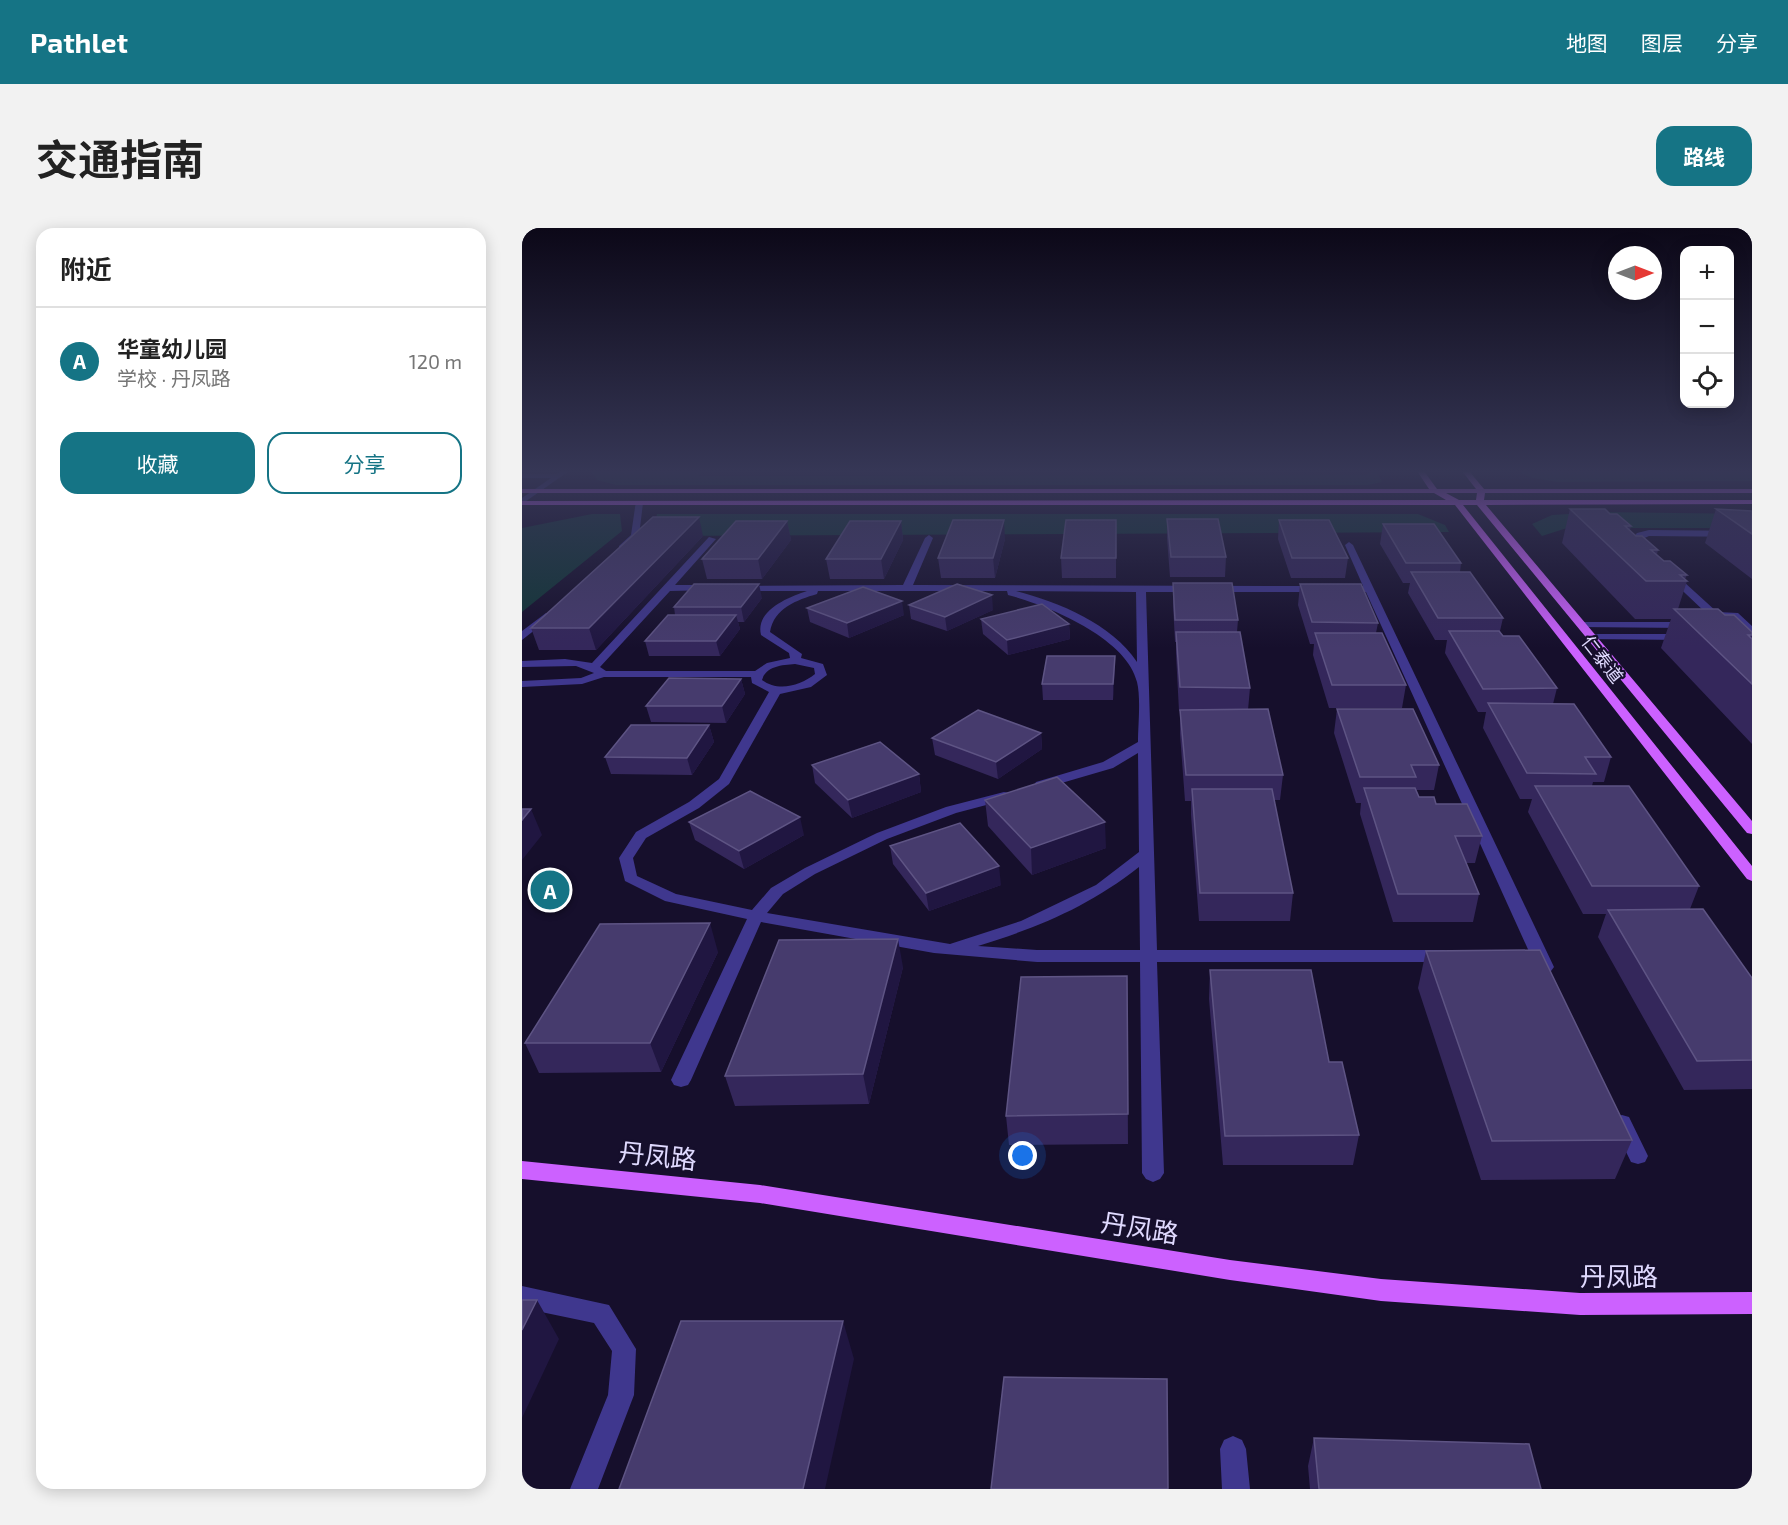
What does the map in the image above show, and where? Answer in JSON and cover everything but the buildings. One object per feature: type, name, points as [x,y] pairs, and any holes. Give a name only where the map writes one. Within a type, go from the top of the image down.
[{"type":"main road","name":"仁泰道","points":[[1479,530],[1752,876]]},
{"type":"main road","name":"仁泰道","points":[[1507,530],[1582,626],[1752,830]]},
{"type":"main road","name":"丹凤路","points":[[522,1170],[760,1194],[1230,1270],[1382,1290],[1580,1304],[1752,1303]]},
{"type":"street","points":[[618,551],[635,536],[636,530]]},
{"type":"street","points":[[1654,560],[1636,544],[1635,540],[1640,535],[1649,533],[1752,534]]},
{"type":"street","points":[[907,588],[928,538]]},
{"type":"street","points":[[522,684],[582,681],[599,670],[712,539]]},
{"type":"street","points":[[1349,545],[1550,977]]},
{"type":"street","points":[[1662,567],[1714,615]]},
{"type":"street","points":[[668,588],[715,588]]},
{"type":"street","points":[[727,588],[1369,589]]},
{"type":"street","points":[[795,661],[796,654],[790,647],[777,642],[765,633],[765,623],[775,610],[789,600],[835,588]]},
{"type":"street","points":[[976,588],[1015,593],[1049,605],[1084,623],[1120,646],[1143,681]]},
{"type":"street","points":[[1141,588],[1153,1173]]},
{"type":"street","points":[[522,637],[557,606]]},
{"type":"street","points":[[1582,626],[1702,625],[1692,615],[1734,615],[1752,632]]},
{"type":"street","points":[[1591,637],[1693,637]]},
{"type":"street","points":[[522,664],[581,663],[599,670],[757,674],[774,664],[795,661],[819,666],[820,675],[808,684],[777,689],[760,685],[756,681],[757,674]]},
{"type":"street","points":[[777,689],[724,781],[694,805],[641,835],[626,858],[630,878],[671,898],[756,916],[948,949],[1037,956],[1457,956]]},
{"type":"street","points":[[681,1080],[756,916],[777,891],[810,871],[882,836],[951,810],[1108,765],[1144,744]]},
{"type":"street","points":[[948,949],[1027,924],[1101,888],[1146,854]]},
{"type":"street","points":[[1516,956],[1540,956]]},
{"type":"street","points":[[1617,1114],[1638,1156]]},
{"type":"street","points":[[522,1297],[601,1313],[624,1349],[621,1395],[584,1489]]},
{"type":"street","points":[[1233,1449],[1236,1489]]},
{"type":"green space","points":[[522,530],[622,530],[622,531],[522,612]]},
{"type":"green space","points":[[653,530],[1448,530],[1449,532],[652,536]]},
{"type":"green space","points":[[1537,530],[1561,530],[1542,536]]},
{"type":"place","name":"华童幼儿园","points":[[550,890]]}]
